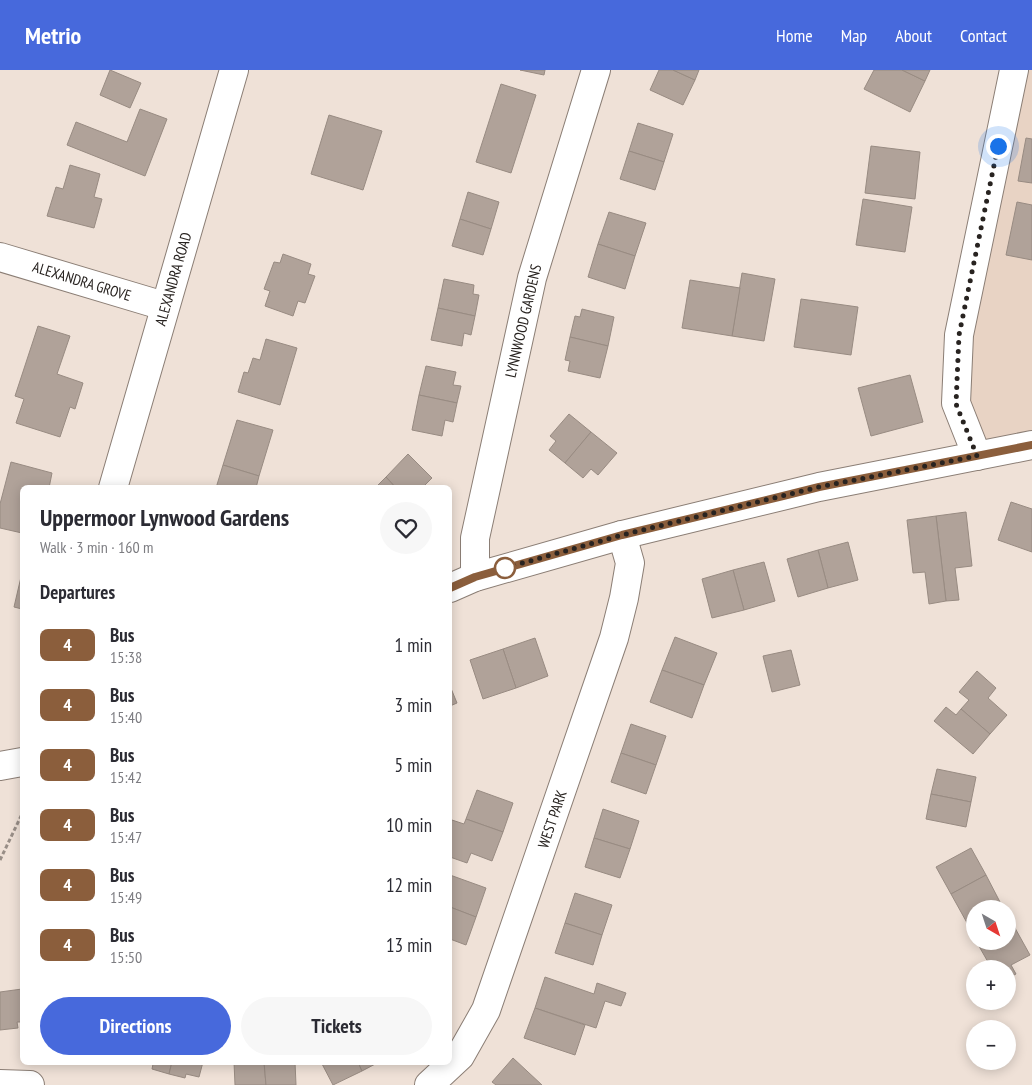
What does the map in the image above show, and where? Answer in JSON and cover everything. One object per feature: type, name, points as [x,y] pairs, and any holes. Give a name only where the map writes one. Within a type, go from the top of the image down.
[{"type":"street","name":"ALEXANDRA ROAD","points":[[114,485],[164,306],[234,70]]},
{"type":"street","name":"LYNNWOOD GARDENS","points":[[475,577],[475,538],[532,278],[596,70]]},
{"type":"street","points":[[977,456],[956,404],[959,335],[1014,70]]},
{"type":"street","name":"ALEXANDRA GROVE","points":[[0,257],[164,306]]},
{"type":"street","points":[[452,587],[475,577],[622,535],[819,487],[1032,445]]},
{"type":"street","name":"WEST PARK","points":[[452,1063],[460,1056],[486,1010],[614,638],[630,563],[622,535]]},
{"type":"street","points":[[0,766],[20,762]]},
{"type":"street","name":"WEST PARK","points":[[429,1085],[450,1065]]},
{"type":"street","points":[[0,1084],[30,1085]]},
{"type":"path","points":[[0,860],[20,818]]},
{"type":"shaded area","points":[[1014,70],[1032,70],[1032,445],[977,456],[959,335]]},
{"type":"building","points":[[110,70],[141,83],[130,108],[100,95]]},
{"type":"building","points":[[520,70],[545,70],[544,75]]},
{"type":"building","points":[[659,70],[673,70],[695,80],[683,105],[650,90]]},
{"type":"building","points":[[673,70],[699,70],[695,80]]},
{"type":"building","points":[[874,70],[902,70],[925,81],[910,112],[864,89]]},
{"type":"building","points":[[902,70],[930,70],[925,81]]},
{"type":"building","points":[[501,84],[536,95],[511,173],[476,162]]},
{"type":"building","points":[[140,109],[167,119],[145,176],[67,145],[76,122],[127,142]]},
{"type":"building","points":[[329,115],[382,131],[363,190],[311,174]]},
{"type":"building","points":[[638,123],[673,134],[664,162],[629,151]]},
{"type":"building","points":[[1026,138],[1032,139],[1032,183],[1018,181]]},
{"type":"building","points":[[871,146],[920,152],[915,199],[865,193]]},
{"type":"building","points":[[629,151],[664,162],[655,190],[620,179]]},
{"type":"building","points":[[70,165],[100,174],[94,197],[102,199],[94,228],[47,216],[56,187],[63,189]]},
{"type":"building","points":[[468,192],[499,202],[491,229],[460,219]]},
{"type":"building","points":[[863,199],[912,207],[905,252],[856,245]]},
{"type":"building","points":[[1017,202],[1032,205],[1032,260],[1006,255]]},
{"type":"building","points":[[609,212],[646,223],[635,256],[598,244]]},
{"type":"building","points":[[460,219],[491,229],[483,255],[452,246]]},
{"type":"building","points":[[598,244],[635,256],[625,289],[588,277]]},
{"type":"building","points":[[283,254],[311,264],[308,274],[315,276],[305,303],[298,301],[293,316],[265,306],[270,291],[264,289],[274,262],[280,263]]},
{"type":"building","points":[[742,273],[775,279],[764,341],[732,336]]},
{"type":"building","points":[[444,279],[474,285],[473,294],[479,295],[475,316],[438,308]]},
{"type":"building","points":[[690,280],[740,288],[732,336],[682,328]]},
{"type":"building","points":[[801,299],[858,307],[851,355],[794,347]]},
{"type":"building","points":[[438,308],[475,316],[471,335],[464,333],[462,346],[431,340]]},
{"type":"building","points":[[582,309],[614,317],[608,346],[570,337],[575,316],[580,317]]},
{"type":"building","points":[[38,326],[70,336],[57,374],[83,383],[75,409],[70,407],[60,437],[16,423],[24,399],[15,396]]},
{"type":"building","points":[[570,337],[608,346],[600,378],[568,371],[570,361],[565,360]]},
{"type":"building","points":[[266,339],[297,348],[280,405],[238,392],[244,372],[248,373],[253,358],[260,360]]},
{"type":"building","points":[[426,366],[456,372],[453,385],[461,386],[457,403],[419,395]]},
{"type":"building","points":[[910,375],[923,422],[871,436],[858,388]]},
{"type":"building","points":[[419,395],[457,403],[453,422],[445,420],[442,436],[412,430]]},
{"type":"building","points":[[569,414],[591,432],[565,463],[549,450],[556,441],[550,436]]},
{"type":"building","points":[[237,420],[273,430],[259,476],[223,465]]},
{"type":"building","points":[[591,432],[617,453],[598,475],[591,469],[583,478],[565,463]]},
{"type":"building","points":[[408,454],[432,478],[425,485],[393,485],[386,477]]},
{"type":"building","points":[[11,462],[52,473],[50,485],[20,485],[20,533],[0,528],[0,504]]},
{"type":"building","points":[[223,465],[259,476],[257,485],[217,485]]},
{"type":"building","points":[[386,477],[393,485],[378,485]]},
{"type":"building","points":[[1011,502],[1032,509],[1032,552],[998,540]]},
{"type":"building","points":[[966,512],[972,566],[955,568],[959,600],[946,601],[936,516]]},
{"type":"building","points":[[936,516],[946,601],[929,604],[925,572],[913,573],[907,520]]},
{"type":"building","points":[[848,542],[858,580],[828,588],[818,550]]},
{"type":"building","points":[[818,550],[828,588],[798,597],[787,559]]},
{"type":"building","points":[[764,562],[775,601],[744,610],[733,570]]},
{"type":"building","points":[[733,570],[744,610],[712,618],[702,579]]},
{"type":"building","points":[[20,581],[20,608],[14,607]]},
{"type":"building","points":[[675,637],[717,653],[704,685],[662,670]]},
{"type":"building","points":[[535,638],[548,676],[516,688],[503,649]]},
{"type":"building","points":[[503,649],[516,688],[483,699],[470,660]]},
{"type":"building","points":[[791,650],[800,685],[772,692],[763,656]]},
{"type":"building","points":[[662,670],[704,685],[692,718],[650,702]]},
{"type":"building","points":[[977,671],[996,688],[988,698],[1007,715],[990,734],[961,709],[969,700],[959,692]]},
{"type":"building","points":[[452,691],[457,703],[452,705]]},
{"type":"building","points":[[946,707],[956,715],[961,709],[990,734],[973,754],[934,721]]},
{"type":"building","points":[[631,724],[666,736],[656,765],[621,753]]},
{"type":"building","points":[[621,753],[656,765],[646,794],[611,782]]},
{"type":"building","points":[[937,769],[976,777],[971,802],[931,794]]},
{"type":"building","points":[[477,790],[513,803],[503,832],[466,819]]},
{"type":"building","points":[[931,794],[971,802],[966,827],[926,819]]},
{"type":"building","points":[[603,809],[639,821],[630,849],[594,838]]},
{"type":"building","points":[[466,819],[503,832],[492,861],[471,853],[467,863],[452,858],[452,820],[464,824]]},
{"type":"building","points":[[594,838],[630,849],[620,878],[585,867]]},
{"type":"building","points":[[971,848],[986,875],[951,894],[936,867]]},
{"type":"building","points":[[986,875],[999,900],[966,900],[966,921],[951,894]]},
{"type":"building","points":[[452,876],[486,888],[476,917],[452,908]]},
{"type":"building","points":[[575,893],[612,905],[602,935],[565,923]]},
{"type":"building","points":[[452,908],[476,917],[466,945],[452,940]]},
{"type":"building","points":[[565,923],[602,935],[593,965],[555,953]]},
{"type":"building","points":[[1016,930],[1030,955],[1016,962],[1016,960],[987,960],[981,950],[1016,950]]},
{"type":"building","points":[[545,977],[594,994],[597,983],[626,993],[621,1006],[605,1001],[596,1028],[535,1008]]},
{"type":"building","points":[[20,989],[20,1022],[17,1022],[18,1028],[0,1030],[0,992]]},
{"type":"building","points":[[535,1008],[585,1025],[575,1055],[524,1038]]},
{"type":"building","points":[[513,1058],[542,1085],[496,1085],[492,1082]]},
{"type":"building","points":[[153,1065],[171,1065],[169,1074],[152,1069]]},
{"type":"building","points":[[171,1065],[202,1065],[199,1077],[186,1074],[185,1078],[169,1074]]},
{"type":"building","points":[[234,1065],[264,1065],[266,1085],[235,1085]]},
{"type":"building","points":[[264,1065],[295,1065],[296,1085],[266,1085]]},
{"type":"building","points":[[323,1065],[359,1065],[362,1071],[333,1085]]},
{"type":"building","points":[[359,1065],[373,1065],[362,1071]]},
{"type":"bus line","name":"4","points":[[452,587],[475,577],[622,535],[819,487],[1032,445]]},
{"type":"route","points":[[505,568],[622,535],[819,487],[977,456],[956,404],[959,335],[998,146]]}]
